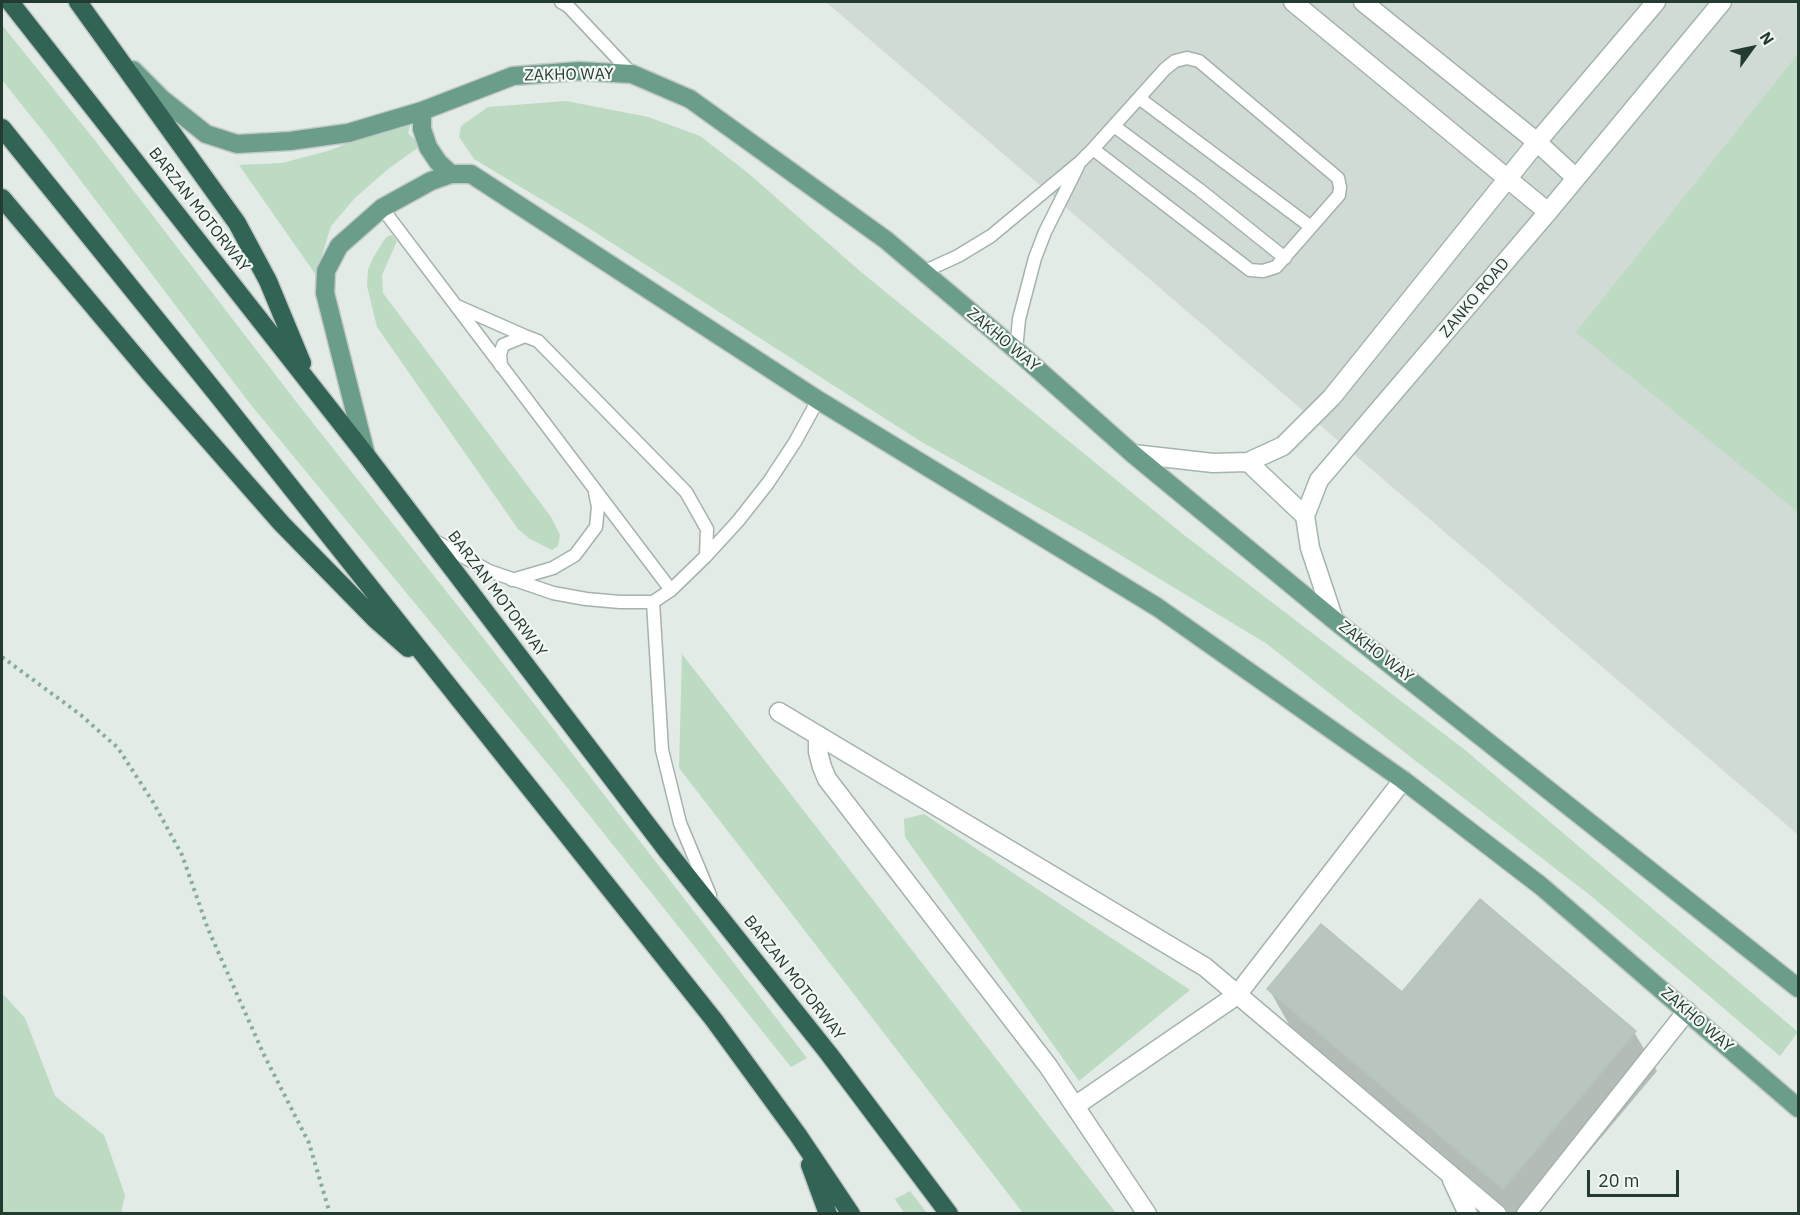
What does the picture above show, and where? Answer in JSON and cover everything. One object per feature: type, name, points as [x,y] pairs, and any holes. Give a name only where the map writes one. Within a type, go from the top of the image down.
[{"type":"highway","name":"BARZAN MOTORWAY","points":[[10,2],[366,455],[668,852],[829,1054],[949,1214]]},
{"type":"highway","points":[[78,2],[237,223],[268,281],[310,384]]},
{"type":"highway","points":[[2,128],[714,1020],[798,1135],[851,1214]]},
{"type":"highway","points":[[2,198],[152,376],[282,524],[375,619],[441,676]]},
{"type":"highway","points":[[798,1135],[828,1214]]},
{"type":"main road","name":"ZAKHO WAY","points":[[111,48],[162,99],[206,134],[237,144],[290,141],[348,133],[422,111],[513,76],[579,71],[632,74],[690,99],[886,240],[1016,350],[1133,454],[1334,620],[1798,987]]},
{"type":"main road","points":[[422,111],[422,129],[428,147],[438,162],[452,174]]},
{"type":"main road","name":"ZAKHO WAY","points":[[452,174],[471,174],[498,190],[818,400],[1157,607],[1403,780],[1541,886],[1798,1108]]},
{"type":"main road","points":[[366,455],[325,292],[326,271],[339,246],[382,208],[431,181],[452,174]]},
{"type":"street","points":[[1293,2],[1548,212]]},
{"type":"street","points":[[1363,2],[1537,142],[1576,178]]},
{"type":"street","points":[[1133,454],[1213,463],[1248,462],[1284,446],[1332,397],[1537,142],[1656,2]]},
{"type":"street","name":"ZANKO ROAD","points":[[1305,516],[1319,480],[1548,212],[1722,2]]},
{"type":"street","points":[[1248,462],[1305,516],[1310,548],[1334,620]]},
{"type":"street","points":[[779,712],[1205,967],[1497,1214]]},
{"type":"street","points":[[818,735],[818,752],[827,779],[1048,1066],[1147,1214]]},
{"type":"street","points":[[1075,1106],[1237,995],[1403,780]]},
{"type":"street","points":[[1526,1214],[1687,1011]]},
{"type":"street","points":[[1450,1173],[1468,1214]]},
{"type":"lane","points":[[561,2],[568,6],[632,74]]},
{"type":"lane","points":[[923,272],[958,256],[991,236],[1080,162],[1175,61],[1187,58],[1199,61],[1338,178],[1339,195],[1276,267],[1263,272],[1250,270],[1093,149]]},
{"type":"lane","points":[[1139,98],[1311,227]]},
{"type":"lane","points":[[1114,126],[1200,190],[1285,258]]},
{"type":"lane","points":[[1016,350],[1019,319],[1035,258],[1080,162]]},
{"type":"lane","points":[[382,208],[671,590]]},
{"type":"lane","points":[[456,306],[538,341],[686,492],[707,529],[706,556]]},
{"type":"lane","points":[[501,366],[500,354],[503,345],[525,336]]},
{"type":"lane","points":[[430,538],[459,556],[512,580],[553,593],[586,599],[653,602],[671,590],[738,521],[768,483],[795,442],[818,400]]},
{"type":"lane","points":[[512,580],[553,568],[575,555],[596,527],[598,507],[594,488]]},
{"type":"lane","points":[[653,602],[662,750],[670,786],[680,823],[693,857],[708,892],[726,924]]},
{"type":"path","points":[[2,657],[81,716],[118,748],[153,802],[182,855],[208,929],[264,1055],[309,1143],[330,1214]]},
{"type":"shaded area","points":[[826,2],[1798,2],[1798,835],[1788,826]]},
{"type":"green space","points":[[2,25],[93,138],[301,408],[484,639],[807,1058],[791,1067],[557,775],[251,405],[2,80]]},
{"type":"green space","points":[[1798,54],[1798,512],[1576,332]]},
{"type":"green space","points":[[566,101],[648,117],[700,136],[748,173],[861,272],[1184,535],[1465,750],[1798,1032],[1780,1056],[1591,896],[1267,644],[1089,536],[920,441],[584,225],[474,159],[459,137],[461,126],[488,107]]},
{"type":"green space","points":[[412,118],[408,133],[417,142],[423,144],[388,169],[355,198],[331,226],[316,275],[239,165],[282,163],[328,151]]},
{"type":"green space","points":[[392,235],[397,241],[382,275],[383,293],[551,517],[560,535],[558,546],[552,550],[530,539],[518,529],[377,327],[367,286],[368,270],[384,240]]},
{"type":"green space","points":[[682,654],[1116,1213],[1023,1213],[679,768]]},
{"type":"green space","points":[[924,814],[1190,990],[1079,1081],[905,837],[904,819]]},
{"type":"green space","points":[[2,993],[25,1018],[55,1096],[104,1135],[125,1195],[121,1213],[2,1213]]},
{"type":"green space","points":[[910,1191],[927,1213],[904,1213],[895,1199]]},
{"type":"building","points":[[1480,899],[1636,1031],[1503,1189],[1267,989],[1321,924],[1402,992]]}]
